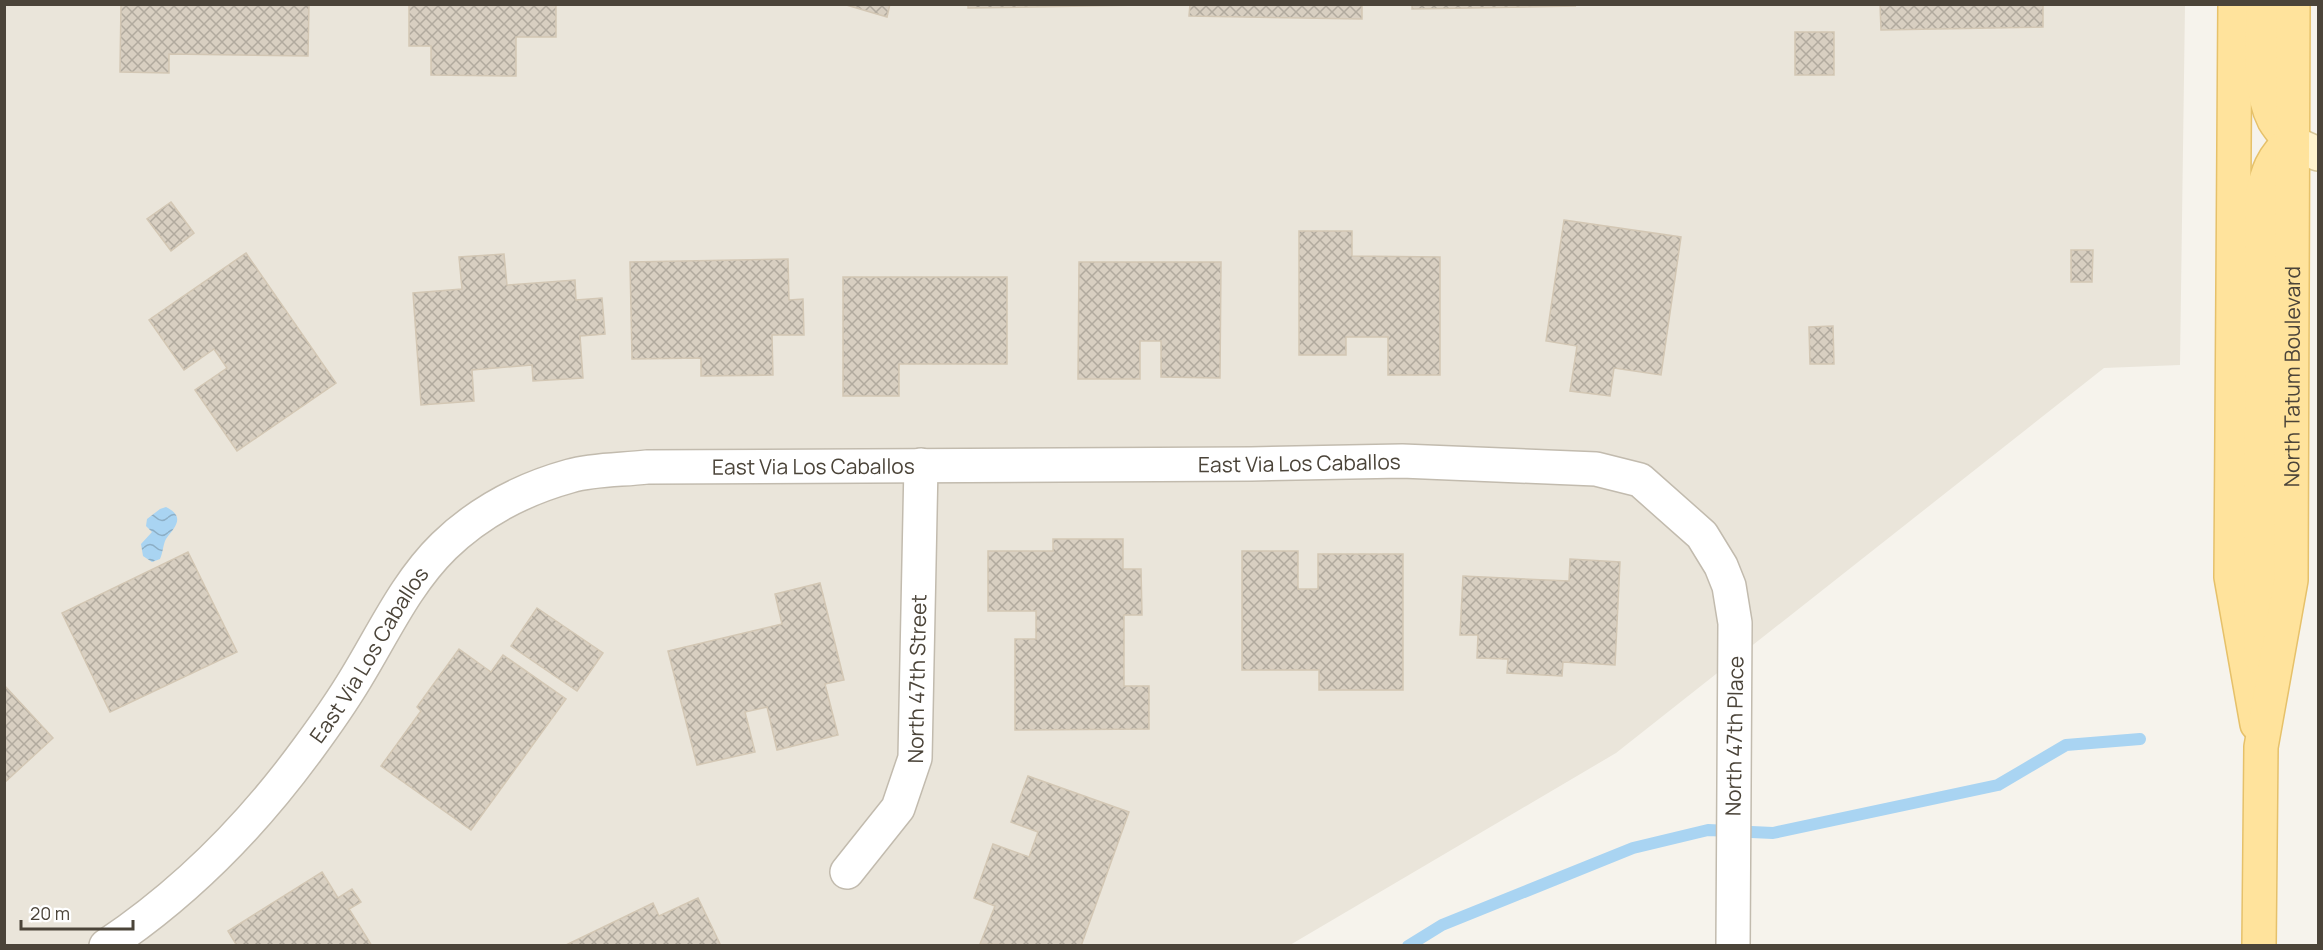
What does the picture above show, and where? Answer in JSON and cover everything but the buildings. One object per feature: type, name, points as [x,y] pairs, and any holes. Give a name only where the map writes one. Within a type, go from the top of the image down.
[{"type":"main road","points":[[2235,4],[2231,577],[2261,747]]},
{"type":"main road","points":[[2263,4],[2263,72],[2266,97],[2274,120],[2309,142]]},
{"type":"main road","points":[[2293,4],[2309,142]]},
{"type":"main road","points":[[2259,945],[2262,196],[2267,172],[2279,150],[2309,142]]},
{"type":"street","name":"East Via Los Caballos","points":[[111,944],[198,874],[264,805],[307,750],[355,680],[406,592],[443,547],[478,518],[511,497],[571,475],[646,467],[1251,464],[1402,461],[1596,469],[1640,480],[1702,535]]},
{"type":"street","name":"North 47th Street","points":[[847,872],[898,808],[915,758],[921,465]]},
{"type":"street","name":"North 47th Place","points":[[1702,535],[1721,566],[1732,602],[1735,623],[1732,798],[1733,945]]},
{"type":"shaded area","points":[[5,5],[2185,5],[2180,365],[2104,368],[1616,753],[1290,945],[5,946]]},
{"type":"water","points":[[166,507],[176,515],[177,522],[165,541],[160,559],[152,562],[143,556],[141,544],[152,532],[146,526],[147,519]]},
{"type":"waterway","points":[[1408,946],[1442,925],[1633,848],[1708,830],[1773,833],[1998,785],[2066,745],[2140,739]]}]
